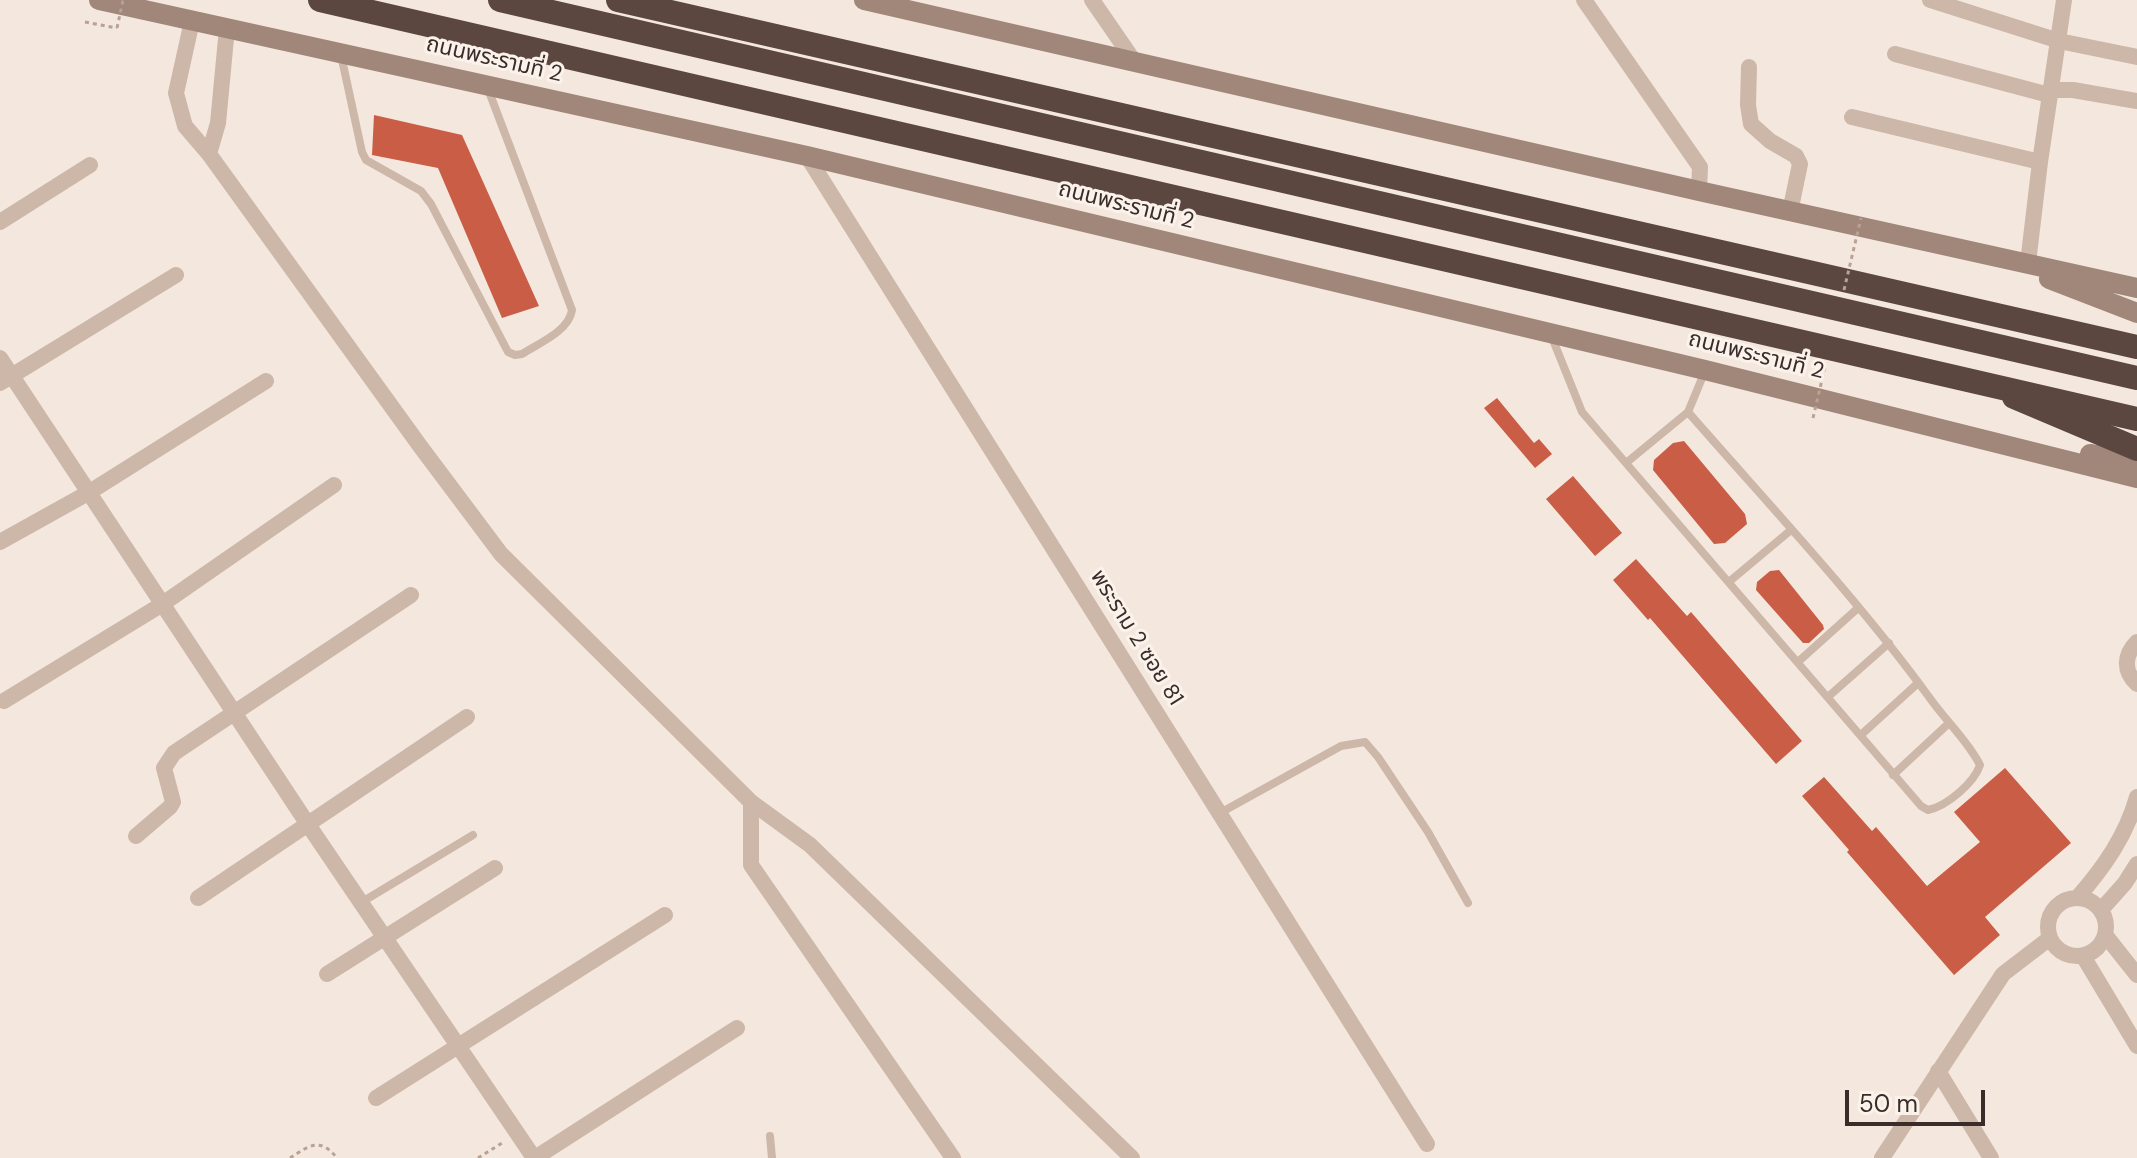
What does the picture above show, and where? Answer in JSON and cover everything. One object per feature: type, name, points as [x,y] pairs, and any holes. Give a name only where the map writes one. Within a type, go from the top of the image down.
[{"type":"highway","name":"ถนนพระรามที่ 2","points":[[322,0],[2059,402]]},
{"type":"highway","points":[[322,0],[2137,420]]},
{"type":"highway","points":[[500,0],[2137,378]]},
{"type":"highway","points":[[618,0],[2137,347]]},
{"type":"highway","points":[[1994,315],[2137,333]]},
{"type":"highway","points":[[1982,383],[2137,449]]},
{"type":"main road","name":"ถนนพระรามที่ 2","points":[[99,0],[807,156],[1705,370],[2137,478]]},
{"type":"main road","points":[[864,0],[911,5],[1134,61],[1790,212],[2137,288]]},
{"type":"main road","points":[[1993,257],[2137,313]]},
{"type":"main road","points":[[1966,435],[2137,461]]},
{"type":"street","points":[[1092,0],[1134,61]]},
{"type":"street","points":[[1584,0],[1700,167],[1699,191]]},
{"type":"street","points":[[1930,0],[2059,41],[2137,57]]},
{"type":"street","points":[[2028,263],[2064,0]]},
{"type":"street","points":[[192,21],[176,93],[185,126],[209,154],[501,554],[751,802],[810,845],[1132,1158]]},
{"type":"street","points":[[209,154],[218,123],[227,28]]},
{"type":"street","points":[[1895,54],[2050,93],[2073,90],[2137,101]]},
{"type":"street","points":[[1749,67],[1751,124],[1779,147],[1796,156],[1800,164],[1790,212]]},
{"type":"street","points":[[1852,117],[2040,162]]},
{"type":"street","name":"พระราม 2 ซอย 81","points":[[807,156],[1427,1144]]},
{"type":"street","points":[[0,222],[90,165]]},
{"type":"street","points":[[6,379],[176,275]]},
{"type":"street","points":[[0,358],[6,379],[88,493],[534,1158],[737,1028]]},
{"type":"street","points":[[0,542],[88,493],[266,381]]},
{"type":"street","points":[[4,701],[161,605],[334,485]]},
{"type":"street","points":[[136,836],[173,802],[164,768],[169,759],[235,711],[411,595]]},
{"type":"street","points":[[2136,685],[2126,665],[2127,656],[2137,642]]},
{"type":"street","points":[[198,898],[467,717]]},
{"type":"street","points":[[2078,897],[2104,867],[2121,839],[2137,797]]},
{"type":"street","points":[[751,802],[751,865],[953,1158]]},
{"type":"street","points":[[2101,910],[2137,864]]},
{"type":"street","points":[[327,974],[495,868]]},
{"type":"street","points":[[2106,936],[2093,952],[2083,956],[2063,953],[2050,938],[2048,928],[2053,910],[2068,899],[2078,897],[2091,901],[2105,917],[2106,936],[2137,975]]},
{"type":"street","points":[[376,1098],[665,915]]},
{"type":"street","points":[[1882,1158],[2003,974],[2050,938]]},
{"type":"street","points":[[2083,956],[2137,1046]]},
{"type":"street","points":[[1938,1071],[1991,1158]]},
{"type":"lane","points":[[341,52],[366,160],[421,191],[431,204],[508,352],[515,355],[522,354],[563,327],[572,310],[487,85]]},
{"type":"lane","points":[[1551,335],[1582,412],[1862,734],[1893,775],[1921,806],[1928,810],[1937,808],[1976,776],[1980,765],[1975,755],[1948,724],[1889,643],[1688,412]]},
{"type":"lane","points":[[1626,463],[1688,412],[1705,370]]},
{"type":"lane","points":[[1730,581],[1791,530]]},
{"type":"lane","points":[[1799,661],[1858,608]]},
{"type":"lane","points":[[1829,696],[1889,643]]},
{"type":"lane","points":[[1862,734],[1918,683]]},
{"type":"lane","points":[[1893,775],[1948,724]]},
{"type":"lane","points":[[1220,813],[1341,746],[1365,742],[1428,832],[1468,903]]},
{"type":"lane","points":[[361,903],[473,835]]},
{"type":"lane","points":[[770,1136],[772,1158]]},
{"type":"path","points":[[85,22],[117,28],[123,0]]},
{"type":"path","points":[[478,1158],[517,1133]]},
{"type":"path","points":[[290,1158],[316,1144],[328,1147],[337,1158]]},
{"type":"building","points":[[374,115],[462,135],[539,306],[502,318],[438,168],[372,155]]},
{"type":"building","points":[[1497,398],[1534,443],[1539,439],[1552,454],[1535,468],[1484,408]]},
{"type":"building","points":[[1684,441],[1745,514],[1747,524],[1725,543],[1714,544],[1653,470],[1654,460],[1673,443]]},
{"type":"building","points":[[1573,476],[1622,533],[1595,556],[1546,499]]},
{"type":"building","points":[[1636,559],[1687,616],[1691,612],[1802,741],[1776,764],[1650,618],[1648,620],[1613,580]]},
{"type":"building","points":[[1779,570],[1823,625],[1824,629],[1809,643],[1803,643],[1756,590],[1757,582],[1770,571]]},
{"type":"building","points":[[2005,768],[2071,843],[1985,917],[2000,935],[1954,975],[1802,796],[1824,777],[1872,831],[1876,827],[1927,886],[1980,842],[1954,812]]}]
